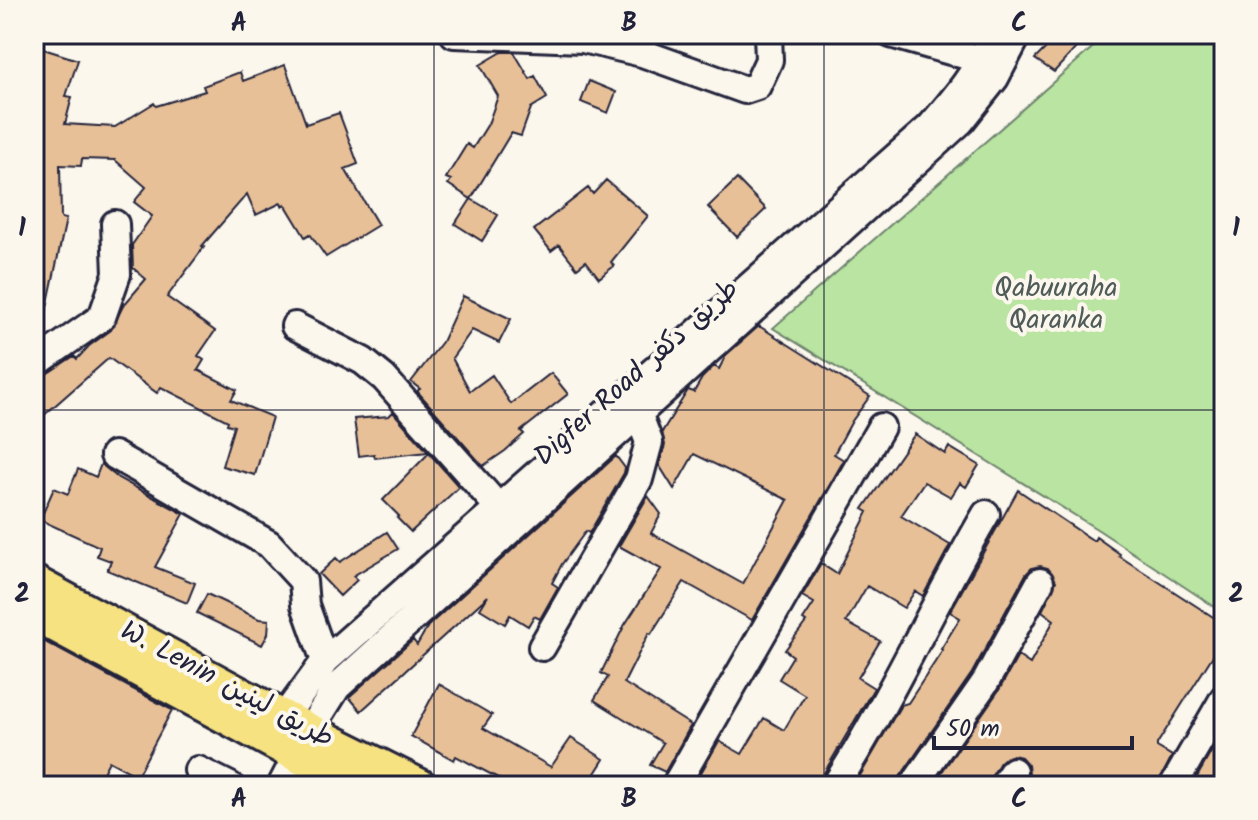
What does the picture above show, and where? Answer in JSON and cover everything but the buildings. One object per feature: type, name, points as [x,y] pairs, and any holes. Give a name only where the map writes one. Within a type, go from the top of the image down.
[{"type":"main road","name":"W. Lenin طريق لينين","points":[[34,582],[289,736],[421,786]]},
{"type":"main road","points":[[34,614],[289,736],[354,786]]},
{"type":"street","points":[[454,34],[583,39],[642,53],[745,90],[757,86],[769,60],[768,34]]},
{"type":"street","points":[[891,34],[982,60]]},
{"type":"street","name":"Digfer Road طريق دكفر","points":[[289,736],[325,661],[930,127],[964,89],[994,34]]},
{"type":"street","name":"Digfer Road طريق دكفر","points":[[289,736],[337,687],[961,121],[995,78],[1018,34]]},
{"type":"street","points":[[34,360],[42,359],[102,317],[117,274],[115,224]]},
{"type":"street","points":[[295,326],[363,361],[384,378],[500,509]]},
{"type":"street","points":[[542,647],[639,479],[649,442],[639,416]]},
{"type":"street","points":[[675,786],[881,427]]},
{"type":"street","points":[[114,455],[269,544],[303,581],[305,605],[325,661]]},
{"type":"street","points":[[835,786],[865,739],[986,514]]},
{"type":"street","points":[[913,786],[986,681],[1040,582]]},
{"type":"street","points":[[1173,786],[1224,698]]},
{"type":"street","points":[[281,786],[289,736]]},
{"type":"street","points":[[198,770],[230,786]]},
{"type":"green space","name":"Qabuuraha Qaranka","points":[[1108,34],[1224,34],[1224,613],[1100,531],[773,328]]}]
